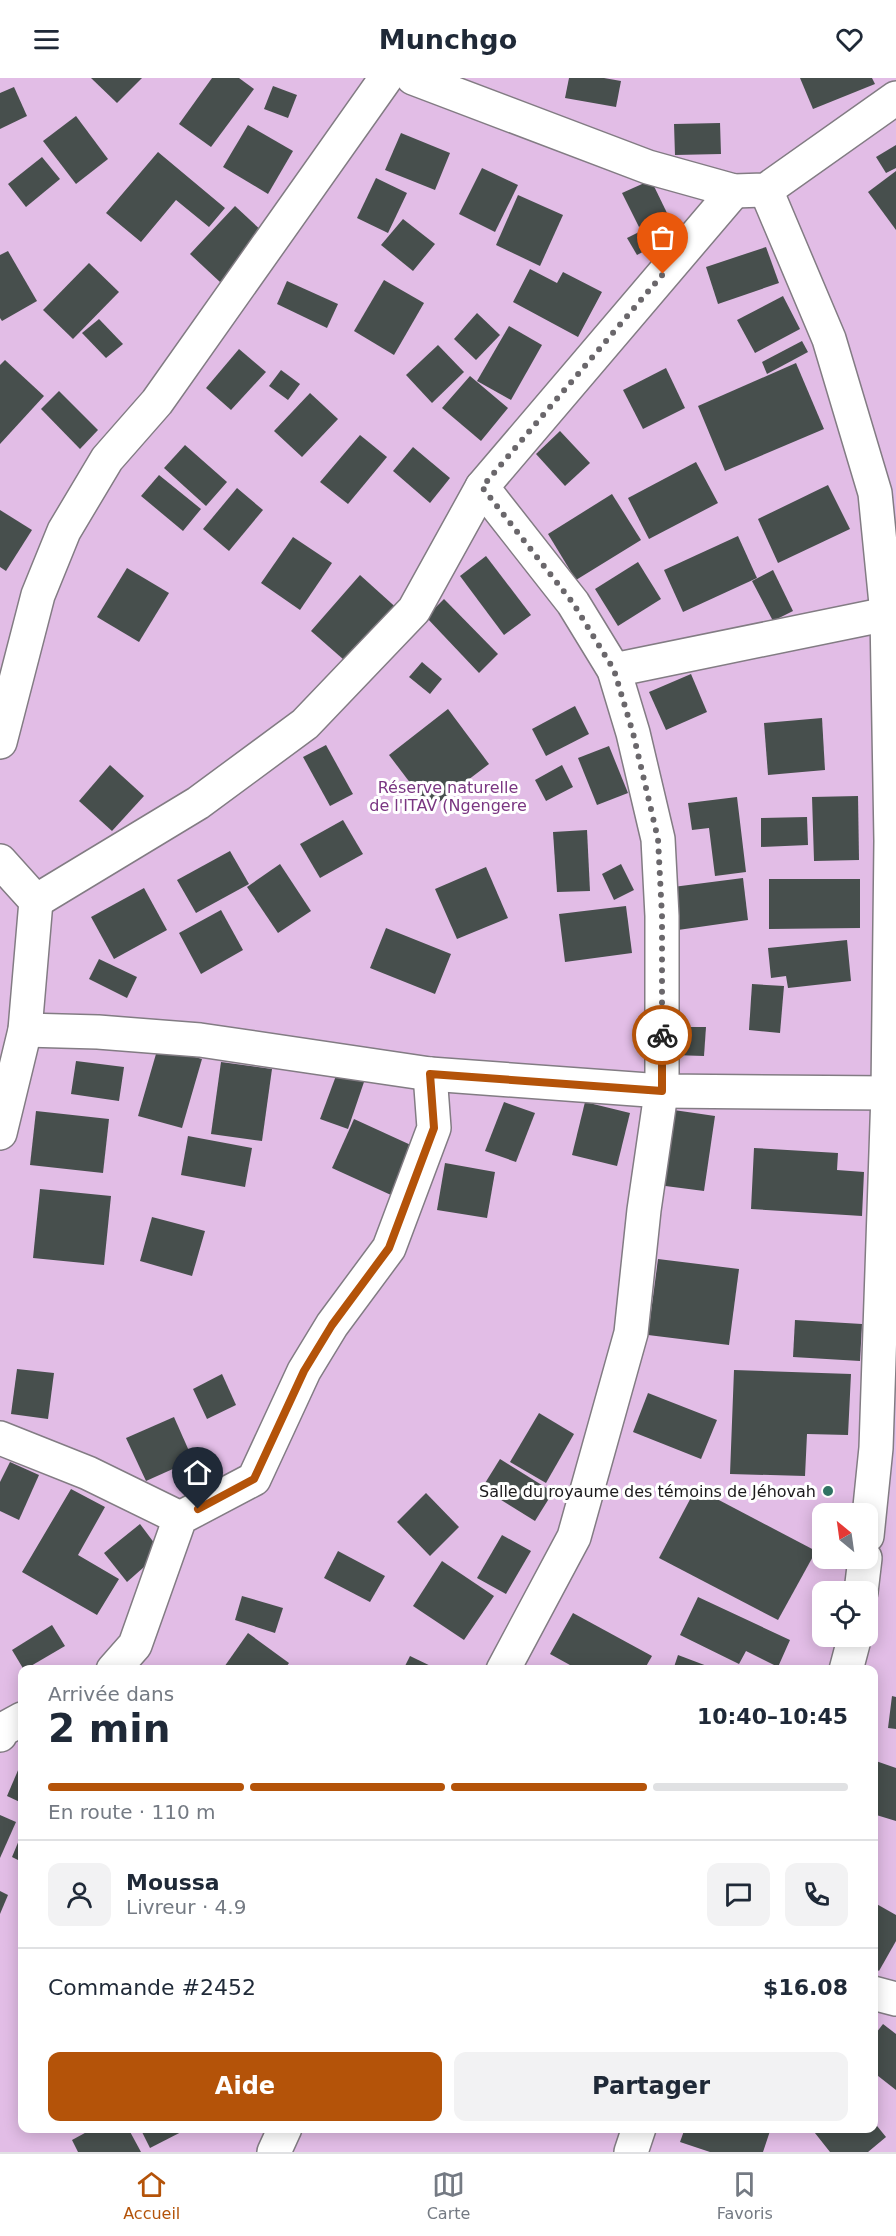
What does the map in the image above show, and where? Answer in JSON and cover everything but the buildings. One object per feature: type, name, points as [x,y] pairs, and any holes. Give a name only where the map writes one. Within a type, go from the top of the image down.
[{"type":"street","points":[[0,742],[38,595],[64,531],[107,459],[157,402],[387,78]]},
{"type":"street","points":[[413,78],[648,167],[734,191],[766,190],[896,98]]},
{"type":"street","points":[[766,190],[830,339],[875,493],[887,614],[893,841],[888,1093],[886,1447],[874,1503]]},
{"type":"street","points":[[36,901],[198,803],[305,724],[414,610],[482,487],[734,191]]},
{"type":"street","points":[[482,487],[573,603],[614,670],[633,733],[658,839],[662,927],[662,1091],[644,1210],[631,1333],[574,1537],[506,1665]]},
{"type":"street","points":[[614,670],[887,614]]},
{"type":"street","points":[[0,861],[36,901],[25,1030],[0,1133]]},
{"type":"street","points":[[25,1030],[98,1032],[200,1040],[430,1074],[662,1091],[888,1093]]},
{"type":"street","points":[[117,1665],[135,1645],[180,1518],[254,1479],[304,1371],[332,1325],[389,1248],[434,1128],[430,1074]]},
{"type":"street","points":[[0,1438],[88,1473],[180,1518]]},
{"type":"street","points":[[847,1665],[852,1647]]},
{"type":"street","points":[[878,1994],[896,1999]]},
{"type":"street","points":[[274,2152],[283,2133]]},
{"type":"street","points":[[631,2152],[637,2133]]},
{"type":"green space","name":"Réserve naturelle de l'ITAV (Ngengere","points":[[0,78],[896,78],[896,2152],[0,2152]]},
{"type":"way so far","points":[[662,1035],[662,916],[658,839],[633,733],[614,670],[573,603],[482,487],[663,274]]},
{"type":"place","name":"Salle du royaume des témoins de Jéhovah","points":[[828,1491]]},
{"type":"route","points":[[198,1509],[254,1479],[304,1371],[332,1325],[389,1248],[434,1128],[430,1074],[662,1091],[662,1035]]}]
